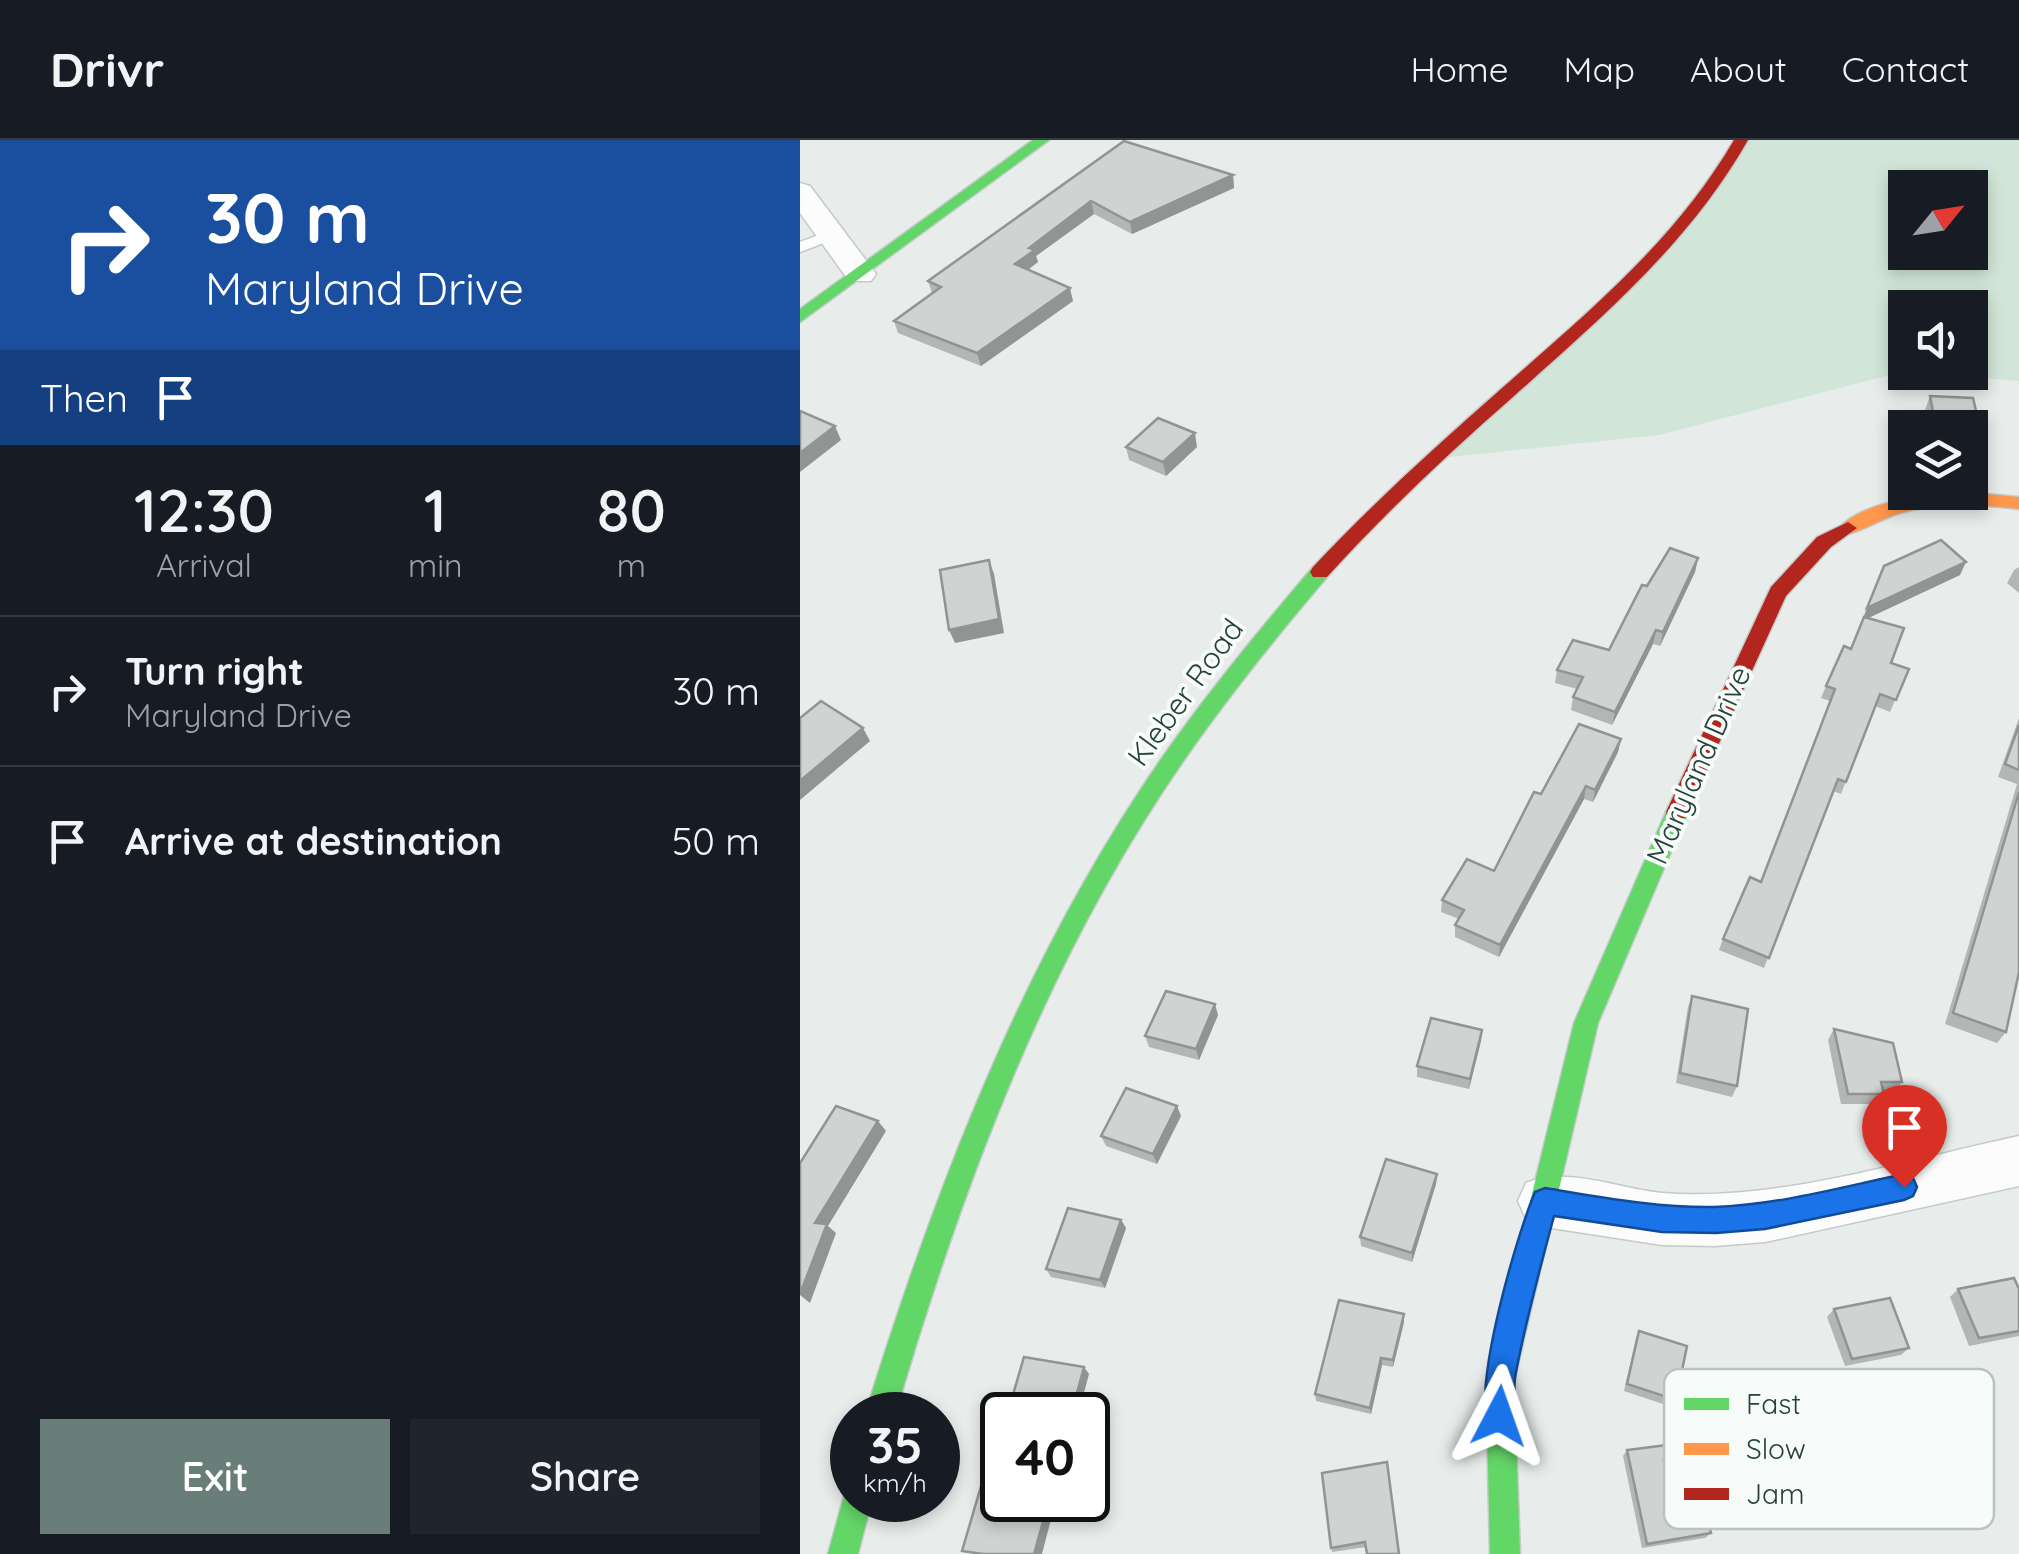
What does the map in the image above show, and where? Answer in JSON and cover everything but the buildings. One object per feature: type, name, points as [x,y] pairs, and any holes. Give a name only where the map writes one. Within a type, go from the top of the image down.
[{"type":"street","points":[[800,317],[1042,140]]},
{"type":"street","name":"Kleber Road","points":[[887,1392],[930,1259],[1018,1039],[1146,797],[1222,687],[1301,590],[1432,459],[1664,249],[1720,182],[1741,140]]},
{"type":"street","points":[[800,192],[860,274]]},
{"type":"street","name":"Maryland Drive","points":[[1506,1554],[1498,1452],[1500,1380],[1586,1023],[1606,970],[1778,592],[1824,542],[1879,511],[1961,495],[2019,502]]},
{"type":"street","points":[[1545,1201],[1662,1219],[1748,1217],[2019,1161]]},
{"type":"street","points":[[843,1554],[851,1522]]},
{"type":"lane","points":[[800,248],[832,236]]},
{"type":"green space","points":[[1741,140],[2019,140],[2019,381],[1988,378],[1988,290],[1888,290],[1888,375],[1659,435],[1432,459],[1609,301]]},
{"type":"traffic: fast","points":[[800,317],[1042,140]]},
{"type":"traffic: fast","points":[[887,1392],[954,1188],[1051,967],[1109,861],[1172,760],[1243,663],[1320,572]]},
{"type":"traffic: fast","points":[[1505,1554],[1500,1381],[1586,1023],[1677,812]]},
{"type":"traffic: fast","points":[[843,1554],[851,1522]]},
{"type":"traffic: slow","points":[[1848,528],[1890,510],[1932,500],[2019,503]]},
{"type":"traffic: jam","points":[[1320,572],[1426,466],[1650,262],[1700,205],[1741,140]]},
{"type":"traffic: jam","points":[[1677,812],[1778,592],[1824,542],[1848,528]]},
{"type":"route","points":[[1499,1416],[1500,1380],[1513,1316],[1545,1201],[1662,1219],[1716,1220],[1765,1216],[1904,1187]]}]
